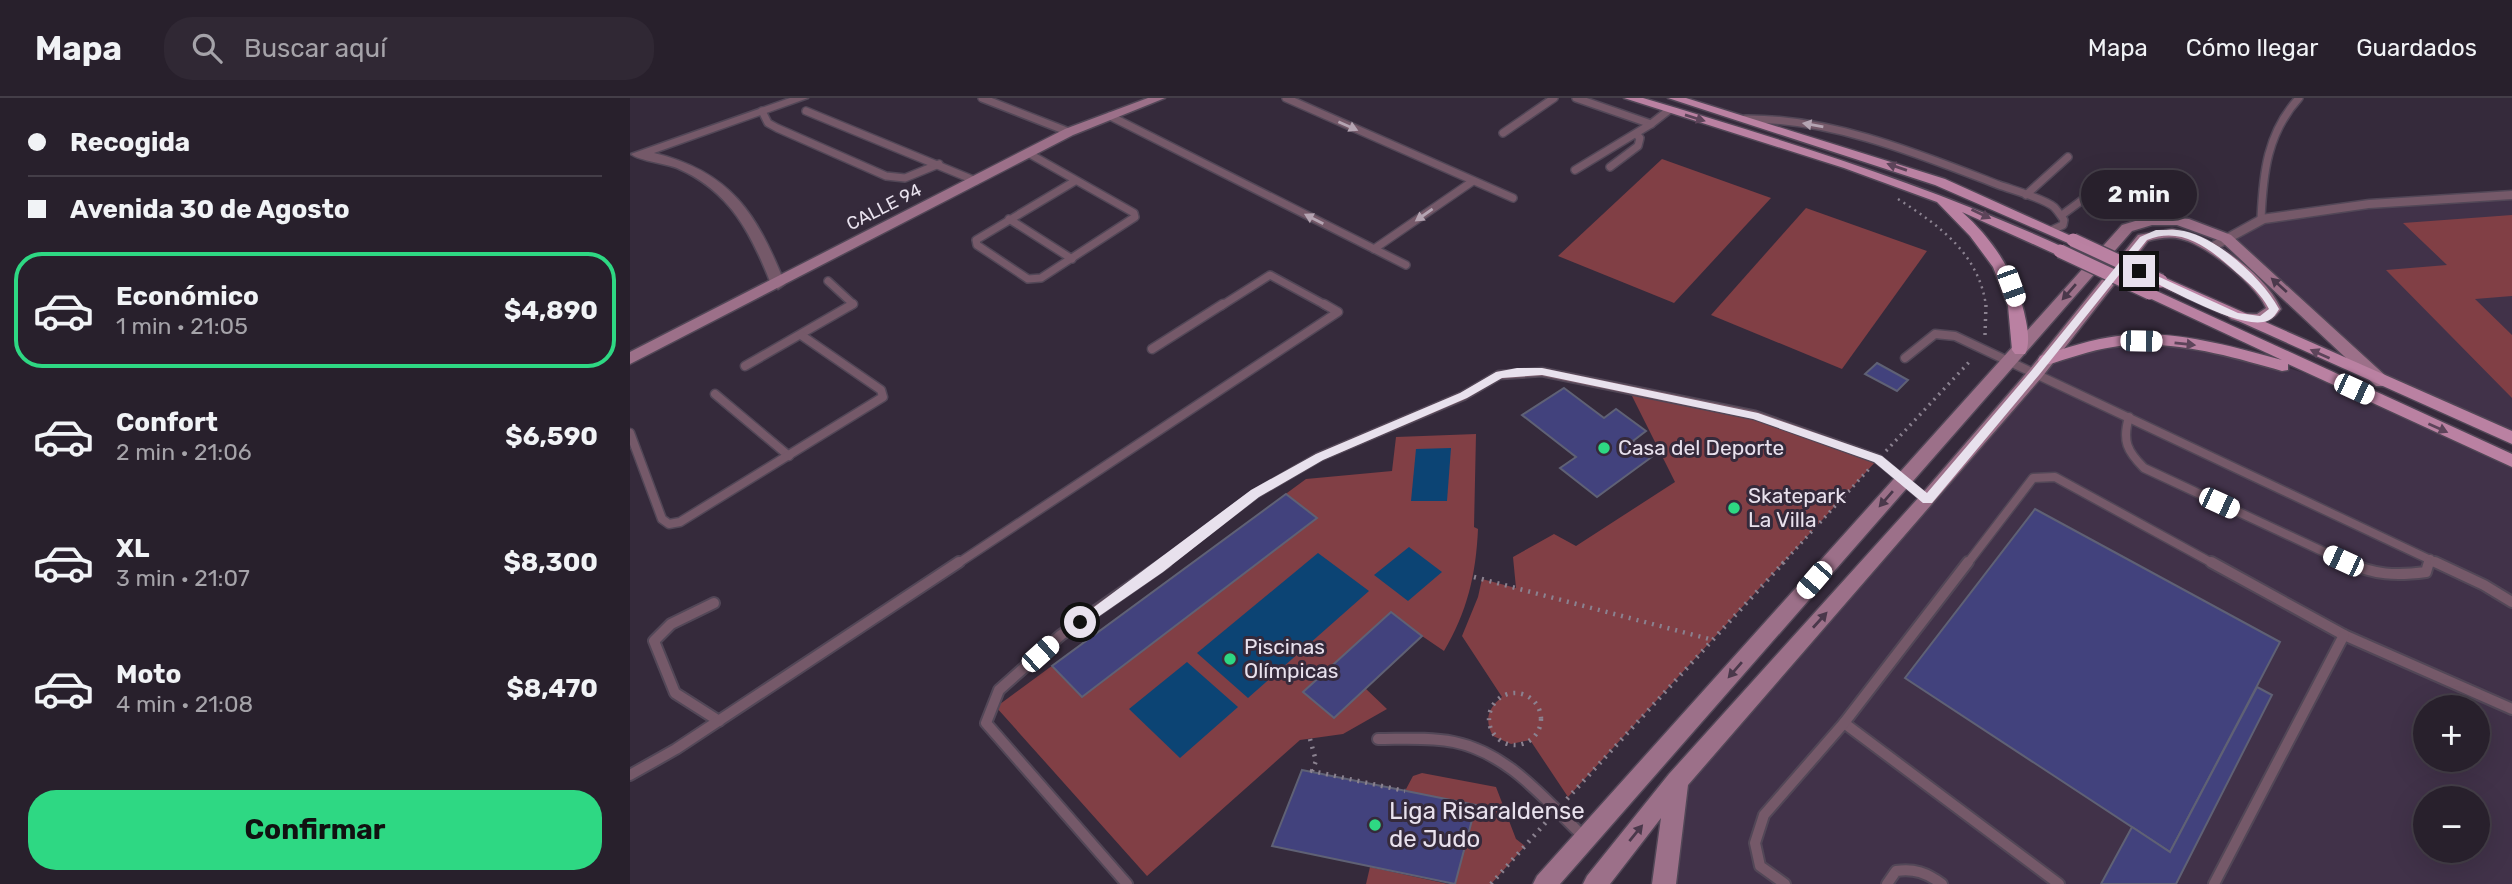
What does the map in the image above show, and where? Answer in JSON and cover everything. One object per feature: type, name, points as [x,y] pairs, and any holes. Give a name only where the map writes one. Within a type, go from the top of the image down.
[{"type":"main road","points":[[1630,98],[1745,119],[1940,182],[2073,240],[2156,287],[2376,399],[2512,461]]},
{"type":"main road","points":[[1672,104],[1877,174],[1969,209],[2060,251],[2236,316],[2512,438]]},
{"type":"main road","points":[[1928,193],[1972,229],[2003,271],[2018,309],[2016,355]]},
{"type":"main road","points":[[2041,367],[2097,345],[2125,340],[2184,344],[2245,355],[2376,399]]},
{"type":"street","name":"CALLE 94","points":[[630,359],[1069,132],[1158,98]]},
{"type":"street","points":[[634,155],[762,111],[804,104]]},
{"type":"street","points":[[634,155],[653,155],[687,169],[726,194],[742,209],[778,284]]},
{"type":"street","points":[[2219,242],[2261,219],[2369,204],[2512,195]]},
{"type":"street","points":[[1545,884],[2127,228],[2141,221],[2161,219],[2182,220],[2206,227],[2266,293],[2274,309],[2262,319],[2236,316]]},
{"type":"street","points":[[1595,884],[1677,781],[1927,500],[2041,367],[2143,239],[2156,233],[2182,233],[2219,242],[2382,382]]},
{"type":"street","points":[[1664,884],[1677,781]]},
{"type":"lane","points":[[982,98],[1069,132]]},
{"type":"lane","points":[[1286,98],[1513,198]]},
{"type":"lane","points":[[1503,133],[1554,98]]},
{"type":"lane","points":[[1576,98],[1651,124]]},
{"type":"lane","points":[[2261,219],[2263,167],[2275,126],[2299,98]]},
{"type":"lane","points":[[804,104],[976,181]]},
{"type":"lane","points":[[1575,170],[1651,124],[1672,104]]},
{"type":"lane","points":[[762,111],[768,122],[777,128],[886,176],[905,178],[939,164]]},
{"type":"lane","points":[[1110,116],[1406,265]]},
{"type":"lane","points":[[1745,119],[1770,118],[1822,127],[1930,158],[2053,206],[2062,215],[2063,225],[2052,230]]},
{"type":"lane","points":[[1610,167],[1637,146],[1640,138],[1636,134]]},
{"type":"lane","points":[[1028,153],[1134,213],[1135,217],[1041,278],[1028,279],[977,246],[976,240],[1075,181]]},
{"type":"lane","points":[[2025,195],[2068,157]]},
{"type":"lane","points":[[2062,215],[2116,175]]},
{"type":"lane","points":[[1374,249],[1473,181]]},
{"type":"lane","points":[[1009,219],[1072,259]]},
{"type":"lane","points":[[630,775],[719,721],[1338,312],[1270,275],[1152,349]]},
{"type":"lane","points":[[745,366],[853,304],[828,281]]},
{"type":"lane","points":[[1905,358],[1939,332],[2016,355],[2129,417],[2484,585],[2512,602]]},
{"type":"lane","points":[[630,433],[662,519],[669,524],[680,522],[883,397],[881,390],[801,335]]},
{"type":"lane","points":[[1127,884],[986,723],[999,690],[1061,635],[1158,568],[1255,494],[1309,463],[1463,396],[1499,375],[1542,372],[1755,415],[1878,459],[1904,478],[1927,500]]},
{"type":"lane","points":[[715,394],[789,456]]},
{"type":"lane","points":[[2129,417],[2122,436],[2126,449],[2144,468],[2368,572],[2399,576],[2426,572],[2430,559]]},
{"type":"lane","points":[[1785,884],[1760,866],[1755,843],[1764,814],[1844,723],[2033,478],[2055,477],[2344,635],[2512,709]]},
{"type":"lane","points":[[714,603],[663,628],[654,641],[675,693],[719,721]]},
{"type":"lane","points":[[2214,884],[2344,635]]},
{"type":"lane","points":[[1844,723],[2059,884]]},
{"type":"lane","points":[[1378,739],[1441,741],[1475,748],[1513,770],[1586,838]]},
{"type":"lane","points":[[1887,884],[1896,871],[1909,868],[1928,873],[1942,884]]},
{"type":"path","points":[[1568,797],[1983,347],[1988,306],[1978,273],[1968,255],[1935,223],[1871,186],[1877,174]]},
{"type":"path","points":[[1474,577],[1713,640]]},
{"type":"path","points":[[1511,694],[1520,694],[1536,702],[1541,709],[1541,726],[1530,740],[1511,744],[1493,736],[1487,719],[1494,703],[1511,694]]},
{"type":"path","points":[[1310,739],[1316,761],[1312,771],[1405,791]]},
{"type":"path","points":[[1491,884],[1525,846]]},
{"type":"shaded area","points":[[1662,159],[1771,198],[1674,303],[1558,256]]},
{"type":"shaded area","points":[[2512,195],[2512,438],[2382,382],[2226,238],[2261,219],[2317,210]]},
{"type":"shaded area","points":[[1806,208],[1927,251],[1842,369],[1711,315]]},
{"type":"shaded area","points":[[2512,215],[2512,296],[2475,299],[2512,335],[2512,398],[2386,270],[2447,265],[2403,223]]},
{"type":"shaded area","points":[[2158,341],[2282,366],[2323,379],[2512,461],[2512,884],[1664,884],[1677,781],[2046,360],[2097,345]]},
{"type":"shaded area","name":"Skatepark La Villa","points":[[1629,390],[1755,415],[1878,459],[1568,797],[1530,740],[1511,744],[1493,736],[1489,715],[1493,705],[1502,697],[1462,636],[1478,597],[1482,579],[1516,588],[1513,557],[1554,534],[1576,546],[1675,482]]},
{"type":"shaded area","name":"Piscinas Olímpicas","points":[[1476,434],[1474,527],[1478,529],[1475,562],[1469,593],[1459,622],[1444,651],[1422,636],[1365,688],[1387,709],[1343,734],[1300,740],[1147,876],[996,707],[1306,479],[1392,471],[1396,437]]},
{"type":"shaded area","points":[[1422,773],[1496,787],[1516,839],[1525,846],[1491,884],[1455,884],[1476,805],[1405,791],[1413,776]]},
{"type":"shaded area","points":[[1370,867],[1448,884],[1366,884]]},
{"type":"water","points":[[1451,448],[1447,501],[1411,501],[1416,449]]},
{"type":"water","points":[[1409,547],[1442,572],[1408,601],[1374,575]]},
{"type":"water","points":[[1318,553],[1369,591],[1248,698],[1197,653]]},
{"type":"water","points":[[1187,662],[1238,707],[1180,758],[1129,709]]},
{"type":"building","points":[[1877,363],[1908,380],[1897,391],[1865,374]]},
{"type":"building","name":"Casa del Deporte","points":[[1564,388],[1604,418],[1616,409],[1646,431],[1633,441],[1653,456],[1597,497],[1560,468],[1576,457],[1522,415]]},
{"type":"building","points":[[1286,494],[1317,518],[1082,697],[1052,666]]},
{"type":"building","points":[[2035,509],[2280,642],[2170,852],[1905,678]]},
{"type":"building","points":[[1391,612],[1422,636],[1334,718],[1303,692]]},
{"type":"building","points":[[2257,687],[2272,695],[2176,884],[2101,884],[2132,827],[2170,852]]},
{"type":"building","name":"Liga Risaraldense de Judo","points":[[1302,770],[1476,805],[1455,884],[1272,846]]},
{"type":"place","name":"Casa del Deporte","points":[[1604,448]]},
{"type":"place","name":"Skatepark La Villa","points":[[1734,508]]},
{"type":"place","name":"Piscinas Olímpicas","points":[[1230,659]]},
{"type":"place","name":"Liga Risaraldense de Judo","points":[[1375,825]]},
{"type":"route","points":[[1080,622],[1158,568],[1255,494],[1320,457],[1463,396],[1499,375],[1517,372],[1542,372],[1755,415],[1878,459],[1904,478],[1927,500],[2036,373],[2143,239],[2156,233],[2168,232],[2196,237],[2212,246],[2266,293],[2274,309],[2262,319],[2249,320],[2139,271]]}]
